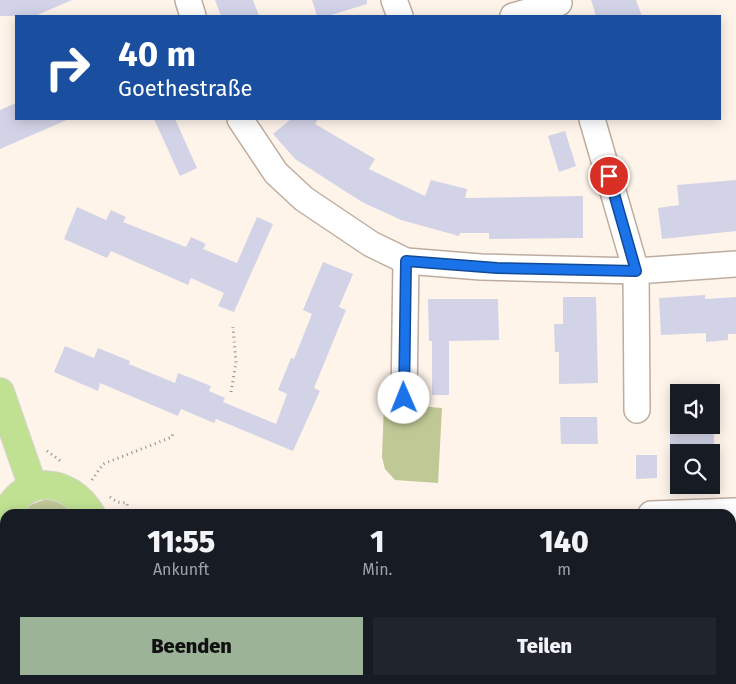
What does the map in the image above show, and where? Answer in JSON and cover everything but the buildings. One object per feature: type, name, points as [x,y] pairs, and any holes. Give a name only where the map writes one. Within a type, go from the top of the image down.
[{"type":"main road","points":[[0,392],[33,487]]},
{"type":"main road","points":[[9,509],[10,504],[20,494],[33,487],[47,485],[61,486],[74,492],[88,509]]},
{"type":"street","points":[[188,0],[193,15]]},
{"type":"street","points":[[394,0],[400,15]]},
{"type":"street","points":[[517,15],[560,6]]},
{"type":"street","points":[[241,120],[276,173],[304,199],[371,244],[406,261],[500,268],[636,271],[736,264]]},
{"type":"street","points":[[592,120],[636,271],[637,410]]},
{"type":"street","points":[[404,398],[406,261]]},
{"type":"path","points":[[231,392],[236,363],[233,327]]},
{"type":"path","points":[[90,482],[103,464],[172,437],[173,432]]},
{"type":"green space","points":[[384,403],[442,408],[438,483],[395,480],[385,469],[382,457]]},
{"type":"green space","points":[[49,498],[58,500],[70,509],[27,509],[30,505]]},
{"type":"route","points":[[404,398],[406,261],[497,268],[636,271],[609,176]]}]
